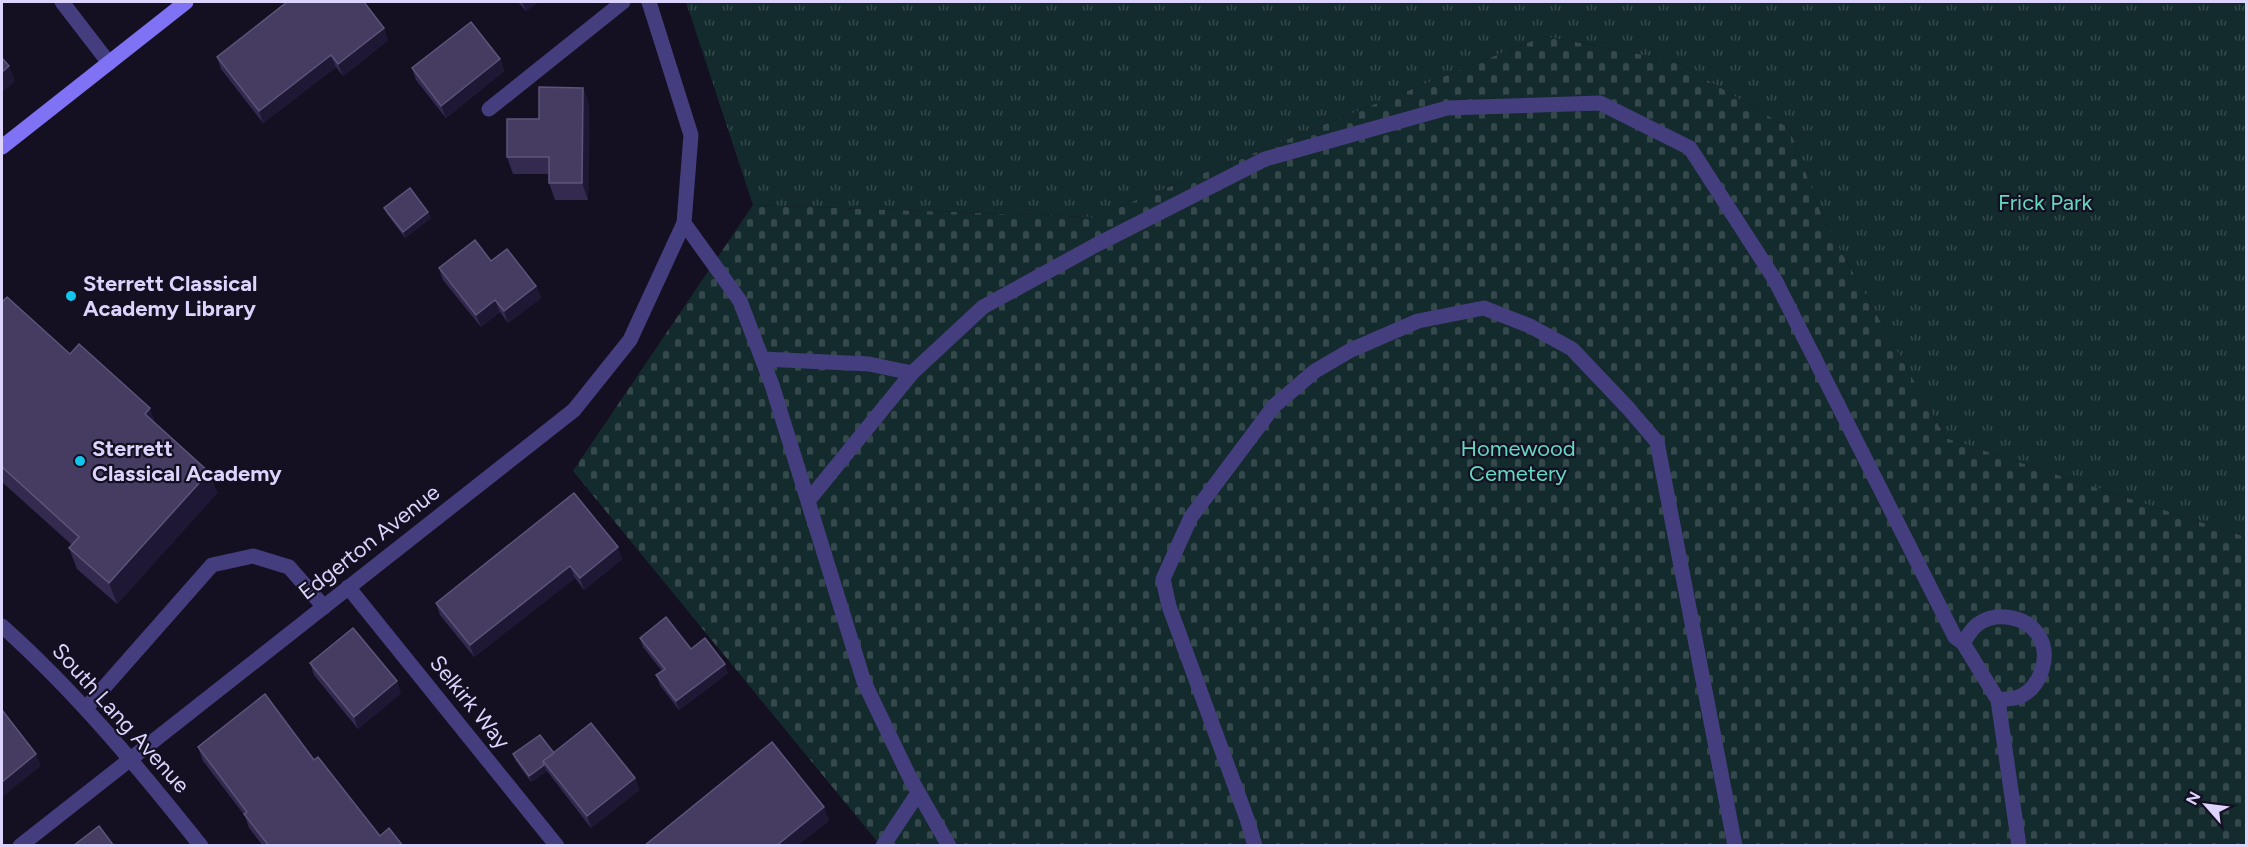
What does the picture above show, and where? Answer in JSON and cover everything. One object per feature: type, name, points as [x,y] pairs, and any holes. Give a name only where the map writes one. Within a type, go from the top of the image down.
[{"type":"street","points":[[62,2],[110,63]]},
{"type":"street","points":[[2,147],[186,2]]},
{"type":"street","points":[[489,109],[623,2]]},
{"type":"street","points":[[649,2],[691,135],[684,223],[740,301],[763,359],[864,682],[918,793],[949,846]]},
{"type":"street","points":[[808,501],[912,373],[983,307],[1094,246],[1265,159],[1447,108],[1600,103],[1690,148],[1775,280],[1955,637],[1963,643],[1998,700],[2019,846]]},
{"type":"street","name":"Edgerton Avenue","points":[[20,846],[574,411],[630,340],[684,223]]},
{"type":"street","points":[[1255,846],[1169,606],[1163,579],[1191,517],[1274,406],[1315,371],[1351,350],[1418,321],[1484,308],[1530,326],[1572,349],[1657,442],[1735,846]]},
{"type":"street","points":[[763,359],[868,364],[912,373]]},
{"type":"street","points":[[86,708],[212,565],[253,556],[289,567],[324,607]]},
{"type":"street","name":"Selkirk Way","points":[[348,587],[556,846]]},
{"type":"street","points":[[1963,643],[1977,624],[1999,616],[2022,620],[2039,636],[2045,658],[2038,681],[2020,696],[1998,700]]},
{"type":"street","name":"South Lang Avenue","points":[[2,626],[86,708],[131,758],[201,846]]},
{"type":"street","points":[[883,846],[918,793]]},
{"type":"green space","name":"Frick Park","points":[[686,2],[2246,2],[2246,537],[1946,438],[1824,221],[1789,128],[1675,61],[1544,36],[1094,217],[753,205]]},
{"type":"green space","name":"Homewood Cemetery","points":[[1544,36],[1675,61],[1789,128],[1824,221],[1946,438],[2246,537],[2246,845],[880,845],[573,471],[753,205],[1094,217]]},
{"type":"building","points":[[287,2],[364,2],[384,28],[338,64],[331,55],[259,111],[217,57]]},
{"type":"building","points":[[471,22],[500,59],[441,106],[412,68]]},
{"type":"building","points":[[2,58],[9,66],[2,72]]},
{"type":"building","points":[[539,87],[583,88],[582,183],[549,183],[549,157],[507,157],[507,119],[539,119]]},
{"type":"building","points":[[410,188],[428,212],[403,232],[384,208]]},
{"type":"building","points":[[475,240],[491,261],[507,249],[536,286],[504,311],[495,300],[476,315],[439,268]]},
{"type":"building","name":"Sterrett Classical Academy","points":[[7,297],[70,354],[79,344],[150,408],[145,414],[209,472],[109,583],[69,548],[79,537],[2,467],[2,302]]},
{"type":"building","points":[[574,493],[618,547],[580,578],[570,566],[470,645],[436,603]]},
{"type":"building","points":[[666,617],[691,649],[705,638],[725,664],[676,701],[656,675],[665,669],[640,638]]},
{"type":"building","points":[[353,628],[397,681],[354,717],[310,663]]},
{"type":"building","points":[[265,694],[314,760],[318,757],[380,836],[389,828],[403,846],[269,846],[244,814],[247,812],[198,747]]},
{"type":"building","points":[[2,710],[36,754],[2,782]]},
{"type":"building","points":[[591,723],[635,778],[587,816],[543,761]]},
{"type":"building","points":[[540,735],[554,753],[543,761],[544,765],[529,776],[513,754]]},
{"type":"building","points":[[772,742],[824,807],[776,846],[644,846]]},
{"type":"building","points":[[99,826],[114,846],[73,846]]},
{"type":"place","name":"Sterrett Classical Academy Library","points":[[71,296]]},
{"type":"place","name":"Sterrett Classical Academy","points":[[80,461]]}]
